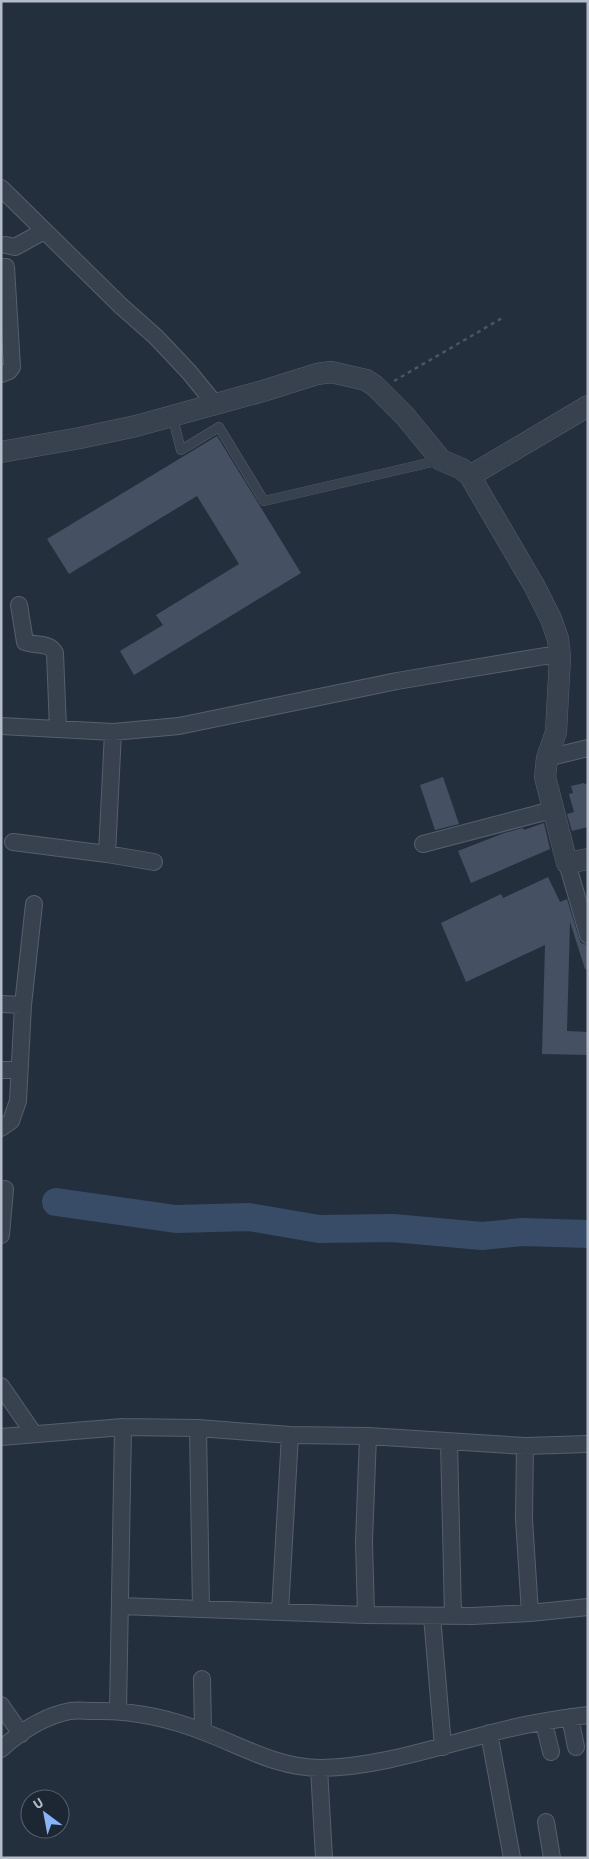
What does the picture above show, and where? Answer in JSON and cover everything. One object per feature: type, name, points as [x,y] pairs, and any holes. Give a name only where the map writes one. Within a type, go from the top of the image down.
[{"type":"street","points":[[1,188],[121,306],[156,337],[189,372],[215,404]]},
{"type":"street","points":[[4,243],[15,247],[44,231]]},
{"type":"street","points":[[1,267],[6,267],[12,367],[9,371],[1,374]]},
{"type":"street","points":[[1,452],[90,436],[215,404],[317,374],[331,372],[366,380],[380,390],[405,416],[441,460],[462,469],[470,476],[552,619],[558,639],[560,657],[556,732],[547,758],[545,777],[552,810],[578,861],[588,935]]},
{"type":"street","points":[[470,476],[588,406]]},
{"type":"street","points":[[19,605],[25,642],[48,645],[55,653],[58,729]]},
{"type":"street","points":[[1,726],[113,732],[178,726],[397,681],[545,656],[560,657]]},
{"type":"street","points":[[107,854],[113,732]]},
{"type":"street","points":[[547,758],[588,748]]},
{"type":"street","points":[[423,844],[552,810]]},
{"type":"street","points":[[13,842],[154,862]]},
{"type":"street","points":[[1,1128],[11,1121],[18,1101],[23,1005],[34,904]]},
{"type":"street","points":[[1,1004],[23,1005]]},
{"type":"street","points":[[1,1070],[19,1070]]},
{"type":"street","points":[[1,1235],[5,1189]]},
{"type":"street","points":[[1,1386],[34,1434]]},
{"type":"street","points":[[118,1710],[123,1427]]},
{"type":"street","points":[[1,1437],[123,1427],[198,1428],[290,1435],[368,1436],[526,1446],[588,1444]]},
{"type":"street","points":[[198,1428],[201,1609]]},
{"type":"street","points":[[280,1612],[290,1435]]},
{"type":"street","points":[[366,1615],[364,1542],[368,1436]]},
{"type":"street","points":[[449,1442],[453,1616]]},
{"type":"street","points":[[526,1446],[524,1519],[530,1613]]},
{"type":"street","points":[[120,1606],[432,1616],[530,1613],[588,1607]]},
{"type":"street","points":[[432,1616],[443,1747]]},
{"type":"street","points":[[202,1679],[203,1731]]},
{"type":"street","points":[[1,1705],[20,1734]]},
{"type":"street","points":[[1,1749],[39,1722],[71,1711],[118,1710],[163,1718],[203,1731],[267,1759],[320,1771],[382,1761],[489,1734],[588,1715]]},
{"type":"street","points":[[570,1717],[576,1747]]},
{"type":"street","points":[[544,1723],[551,1752]]},
{"type":"street","points":[[489,1734],[512,1858]]},
{"type":"street","points":[[320,1771],[324,1858]]},
{"type":"street","points":[[546,1822],[552,1858]]},
{"type":"lane","points":[[172,415],[181,450],[219,427],[264,501],[441,460]]},
{"type":"path","points":[[380,390],[504,317]]},
{"type":"building","points":[[217,436],[301,573],[134,675],[120,651],[163,625],[156,615],[239,564],[197,496],[69,574],[47,539]]},
{"type":"building","points":[[443,777],[459,824],[435,830],[420,785]]},
{"type":"building","points":[[588,783],[588,827],[572,831],[567,814],[574,812],[569,794],[573,793],[571,786]]},
{"type":"building","points":[[544,823],[550,849],[471,883],[458,851],[504,833],[523,828],[524,830]]},
{"type":"building","points":[[548,877],[560,902],[567,899],[581,943],[588,945],[588,969],[585,969],[570,922],[567,1031],[588,1032],[588,1055],[542,1054],[545,945],[466,982],[441,923],[501,894],[503,898]]},
{"type":"waterway","points":[[56,1202],[176,1219],[249,1217],[319,1229],[393,1228],[482,1236],[522,1232],[588,1234]]}]
